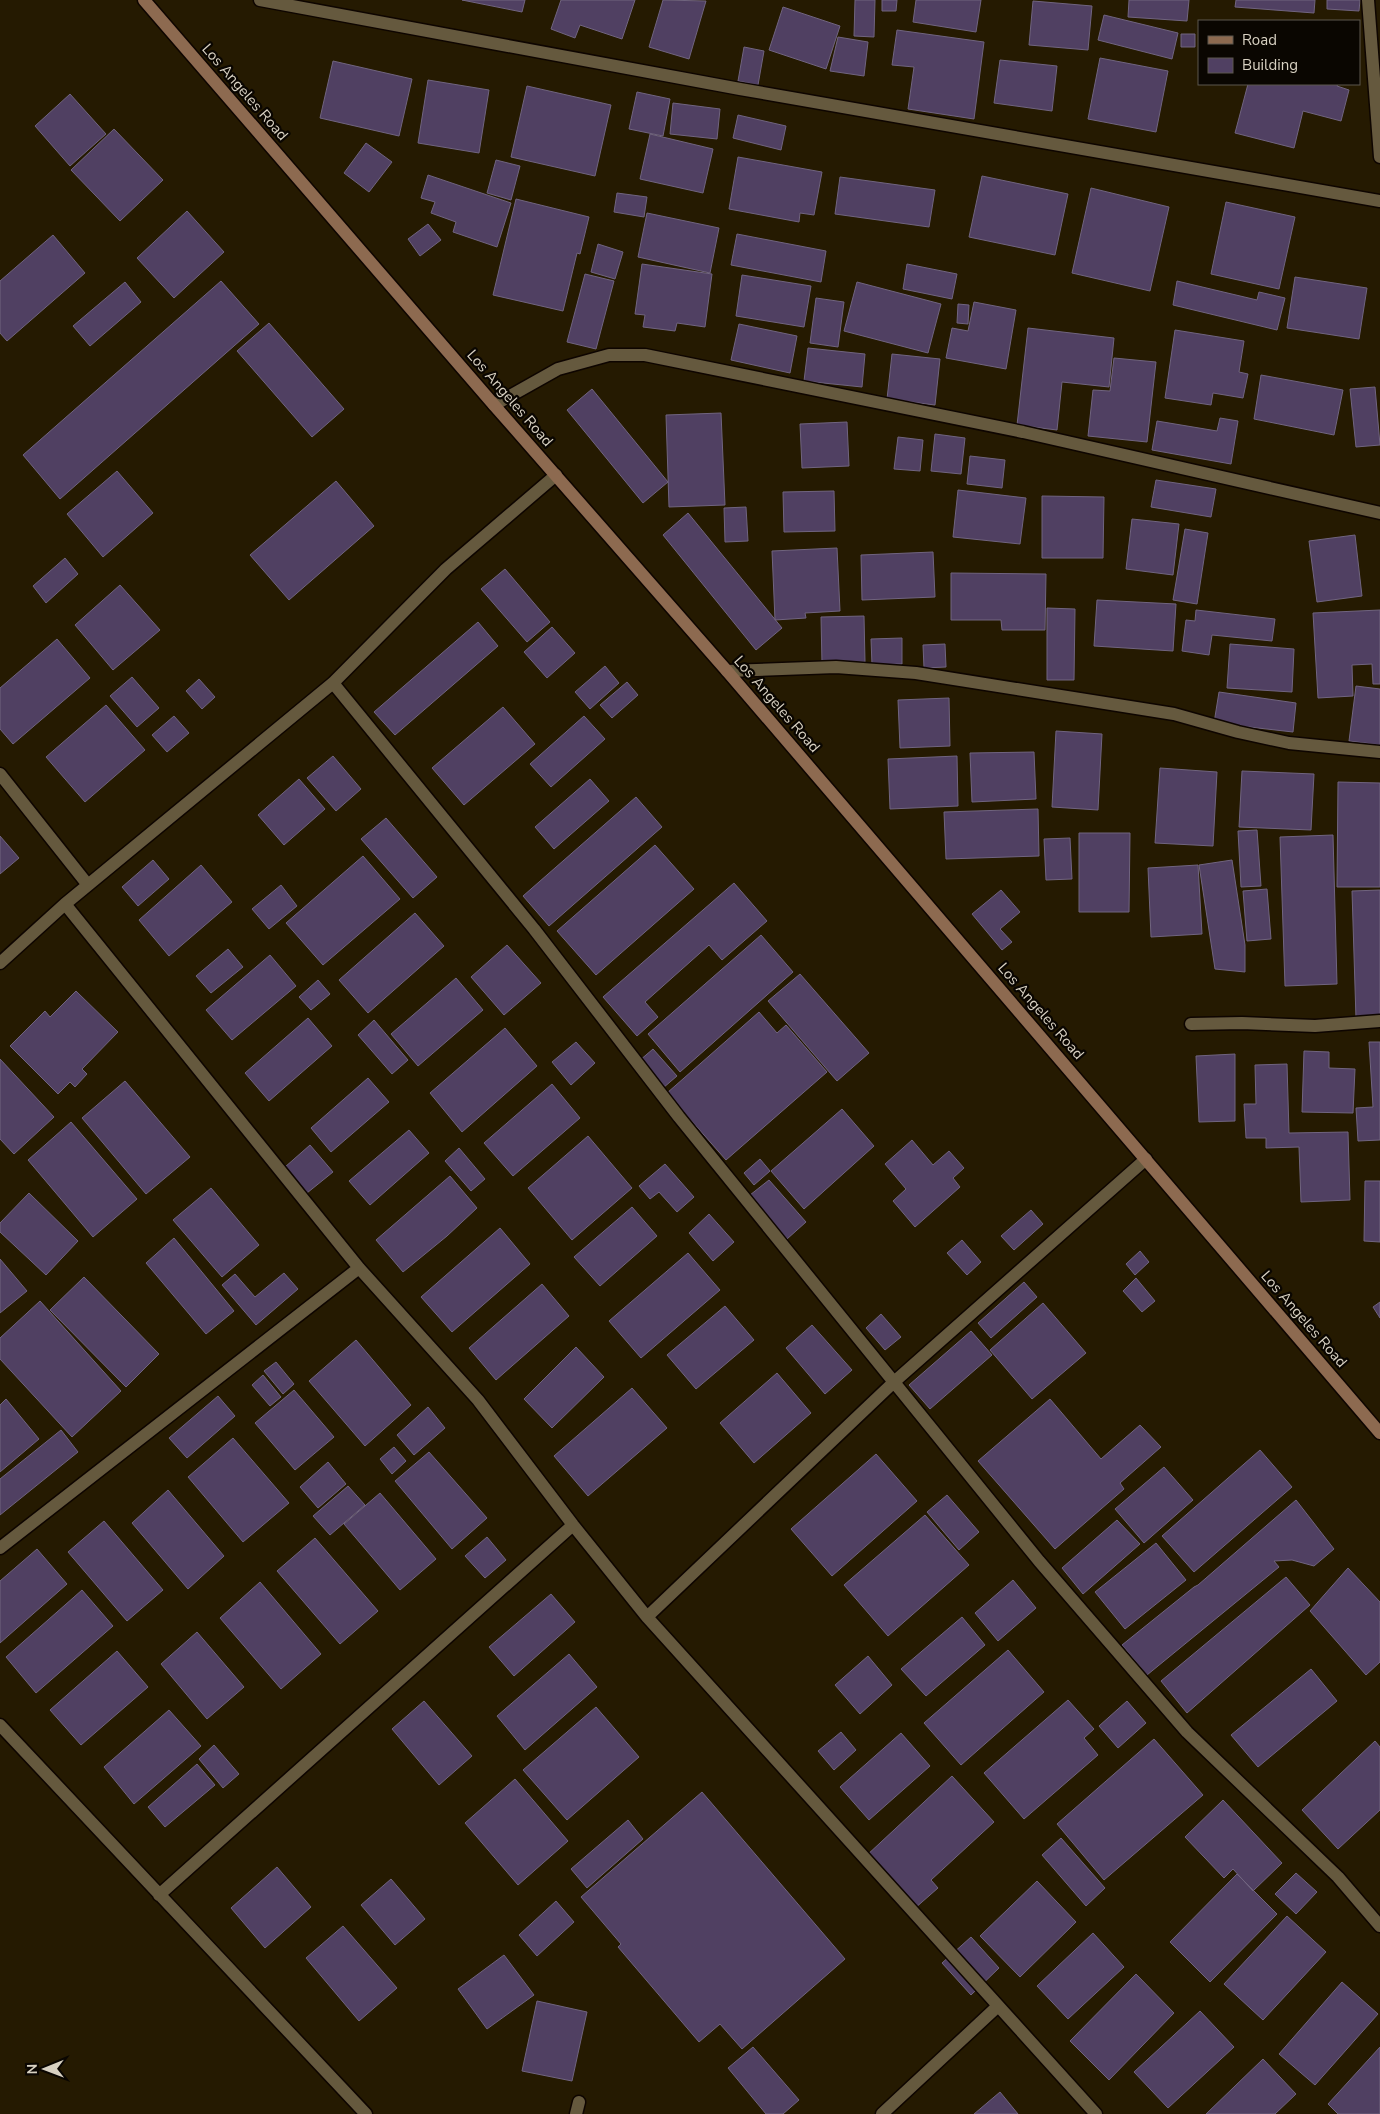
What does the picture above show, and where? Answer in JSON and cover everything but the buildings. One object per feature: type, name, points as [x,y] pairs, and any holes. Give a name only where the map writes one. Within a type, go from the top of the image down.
[{"type":"main road","name":"Los Angeles Road","points":[[144,0],[727,671],[1380,1433]]},
{"type":"street","points":[[260,0],[740,89],[1380,201]]},
{"type":"street","points":[[1368,0],[1380,157]]},
{"type":"street","points":[[494,405],[558,369],[609,355],[645,355],[1023,432],[1380,513]]},
{"type":"street","points":[[0,963],[65,904],[334,683],[446,569],[556,475]]},
{"type":"street","points":[[727,671],[836,668],[916,673],[1174,714],[1238,732],[1289,743],[1380,752]]},
{"type":"street","points":[[334,683],[534,929],[679,1117],[1039,1561],[1187,1732],[1338,1877],[1380,1926]]},
{"type":"street","points":[[0,774],[88,885]]},
{"type":"street","points":[[65,904],[359,1268],[478,1400],[573,1525],[647,1617],[1096,2114]]},
{"type":"street","points":[[1191,1024],[1227,1023],[1315,1026],[1380,1021]]},
{"type":"street","points":[[647,1617],[894,1382],[1146,1159]]},
{"type":"street","points":[[0,1548],[359,1268]]},
{"type":"street","points":[[159,1895],[573,1525]]},
{"type":"street","points":[[0,1725],[366,2114]]},
{"type":"street","points":[[882,2114],[998,2006]]}]
